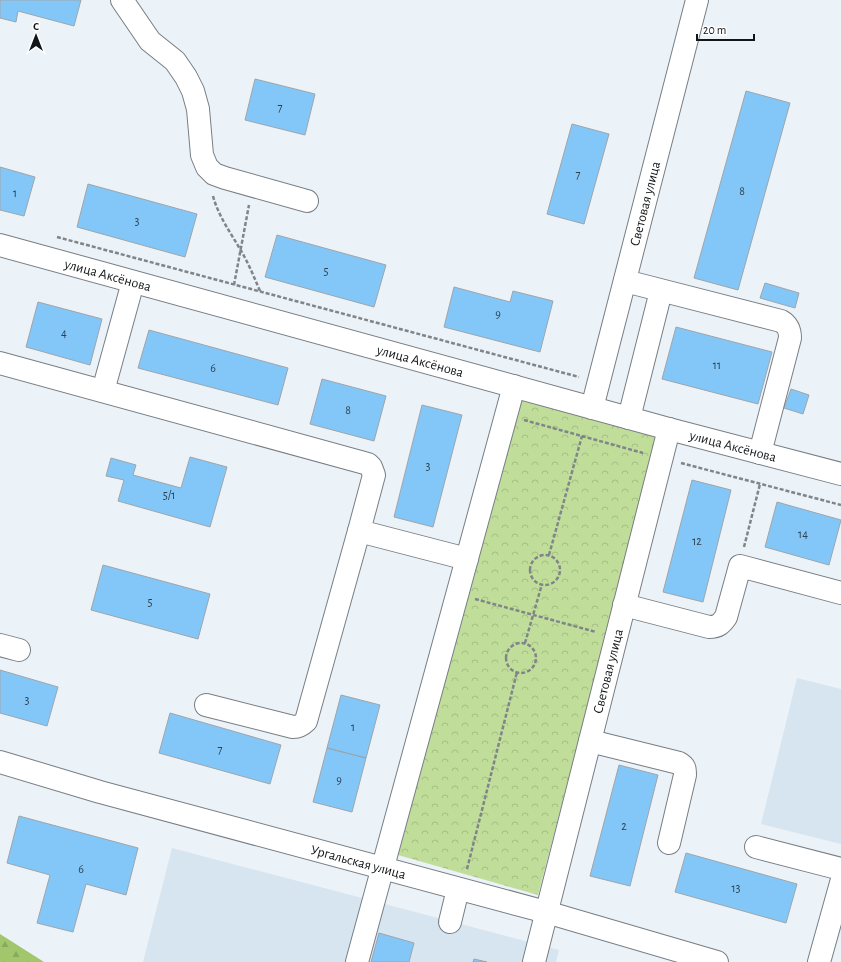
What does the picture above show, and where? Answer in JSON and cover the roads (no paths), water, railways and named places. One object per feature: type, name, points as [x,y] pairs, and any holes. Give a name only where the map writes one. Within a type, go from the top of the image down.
[{"type":"street","points":[[122,0],[150,41],[175,61],[186,77],[193,91],[198,109],[202,155],[207,167],[214,174],[307,201]]},
{"type":"street","name":"Световая улица","points":[[592,408],[697,0]]},
{"type":"street","name":"улица Аксёнова","points":[[0,245],[669,430],[841,474]]},
{"type":"street","points":[[625,281],[780,321],[786,324],[790,330],[790,338],[760,453]]},
{"type":"street","points":[[103,391],[133,282]]},
{"type":"street","points":[[628,418],[661,291]]},
{"type":"street","points":[[0,363],[368,464],[372,467],[374,475],[306,721],[298,727],[293,727],[206,705]]},
{"type":"street","points":[[357,962],[514,386]]},
{"type":"street","name":"Световая улица","points":[[534,962],[669,430]]},
{"type":"street","points":[[359,531],[467,560]]},
{"type":"street","points":[[624,605],[709,627],[715,627],[721,624],[726,617],[740,566],[841,593]]},
{"type":"street","points":[[590,741],[680,763],[684,766],[685,775],[669,843]]},
{"type":"street","name":"Ургальская улица","points":[[0,762],[100,792],[383,868],[462,882],[672,956],[717,962]]},
{"type":"street","points":[[756,847],[841,869]]},
{"type":"street","points":[[450,922],[462,882]]},
{"type":"street","points":[[819,962],[841,883]]}]
